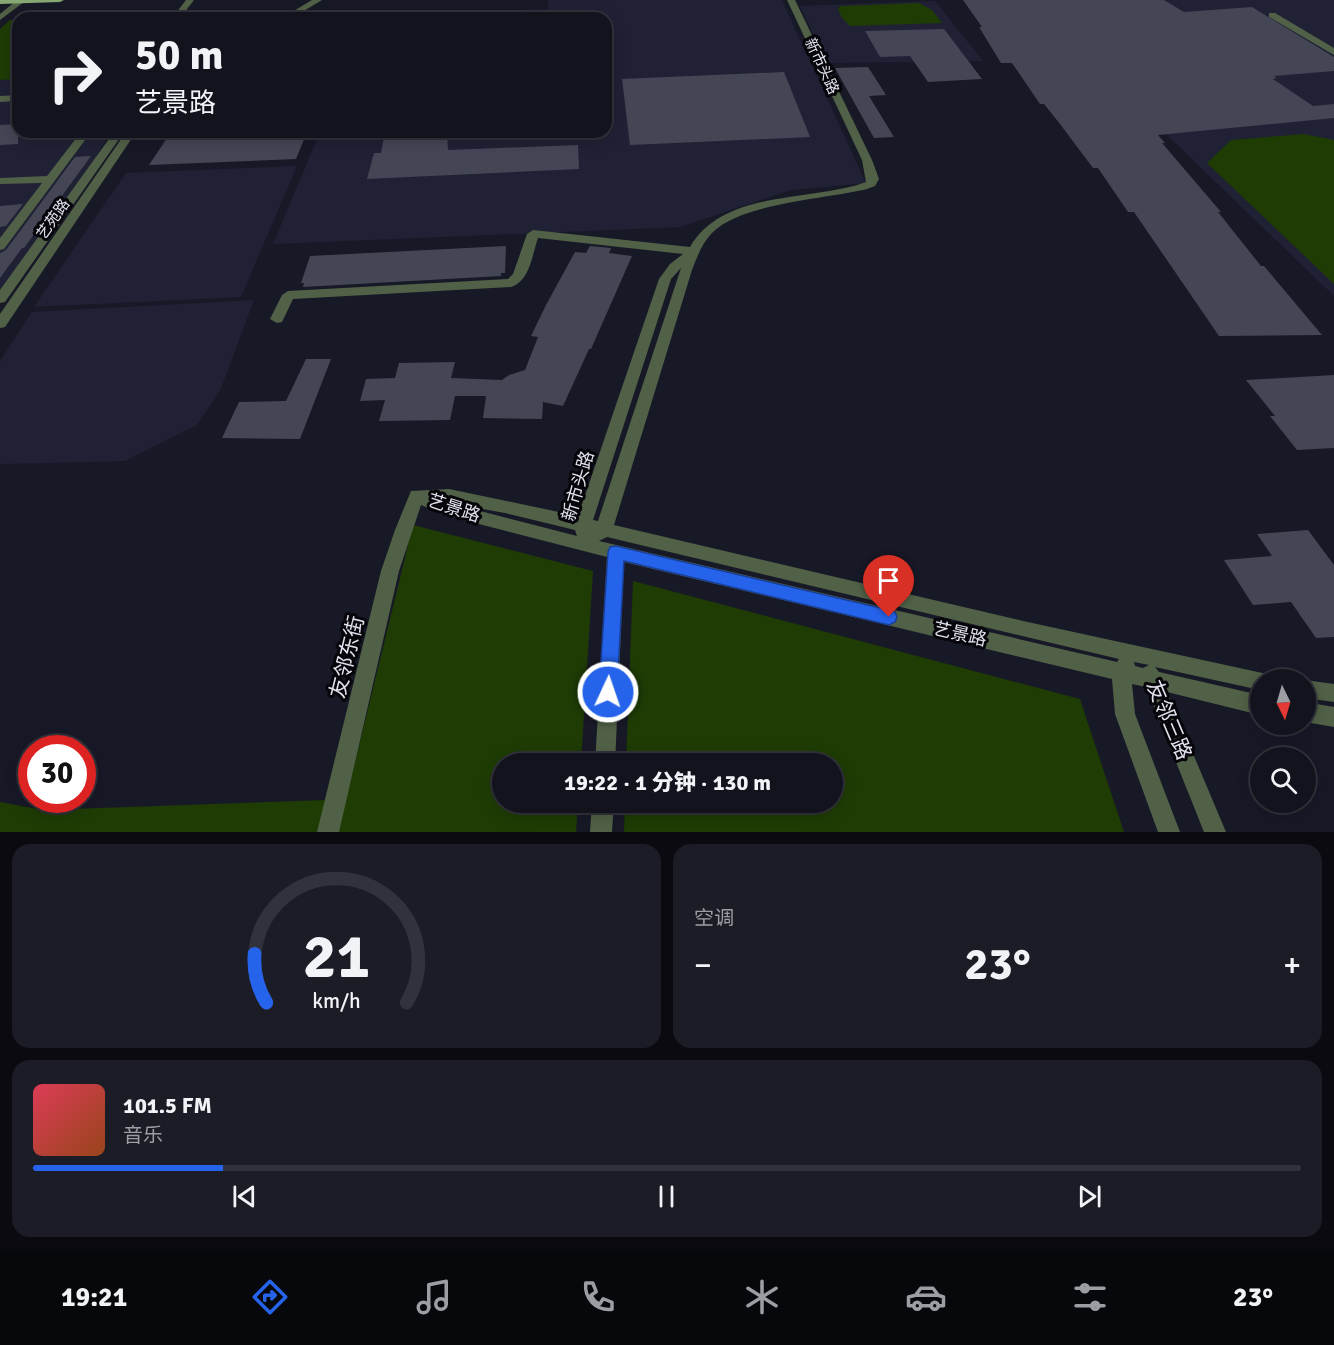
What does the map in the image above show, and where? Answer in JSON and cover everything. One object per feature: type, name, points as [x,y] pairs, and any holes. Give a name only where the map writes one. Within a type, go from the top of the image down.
[{"type":"main road","points":[[0,2],[60,0]]},
{"type":"street","points":[[181,12],[190,0]]},
{"type":"street","points":[[288,12],[304,0]]},
{"type":"street","points":[[293,12],[318,0]]},
{"type":"street","name":"新市头路","points":[[585,544],[604,530],[686,270],[694,251],[710,229],[721,222],[800,199],[863,187],[871,184],[873,179],[867,160],[791,0]]},
{"type":"street","points":[[0,18],[20,2]]},
{"type":"street","points":[[1272,15],[1334,52]]},
{"type":"street","points":[[0,246],[82,138]]},
{"type":"street","name":"艺苑路","points":[[0,299],[115,138]]},
{"type":"street","name":"艺苑路","points":[[0,324],[127,138]]},
{"type":"street","points":[[0,181],[51,179]]},
{"type":"street","points":[[277,319],[288,294],[511,283],[519,276],[533,234],[694,251]]},
{"type":"street","name":"新市头路","points":[[585,544],[583,525],[665,279],[674,267],[694,251]]},
{"type":"street","name":"艺景路","points":[[417,496],[449,496],[471,500],[1250,679]]},
{"type":"street","name":"艺景路","points":[[417,496],[444,508],[616,552],[1250,703]]},
{"type":"street","name":"友邻东街","points":[[328,832],[390,571],[417,496]]},
{"type":"street","points":[[606,753],[616,552]]},
{"type":"street","name":"友邻三路","points":[[1169,832],[1125,714],[1120,672],[1136,654],[1154,680],[1215,832]]},
{"type":"street","points":[[1316,691],[1334,693]]},
{"type":"street","points":[[1316,714],[1334,717]]},
{"type":"street","points":[[602,832],[603,813]]},
{"type":"shaded area","points":[[548,0],[782,0],[866,183],[791,190],[680,227],[273,244],[317,138],[612,138],[612,12],[464,12],[548,9]]},
{"type":"shaded area","points":[[1164,0],[1334,0],[1334,296],[1085,56],[1171,5]]},
{"type":"shaded area","points":[[935,1],[983,61],[827,63],[800,6]]},
{"type":"shaded area","points":[[12,79],[12,138],[107,138],[97,156],[0,295],[0,80]]},
{"type":"shaded area","points":[[297,166],[241,297],[34,307],[126,173]]},
{"type":"shaded area","points":[[254,300],[220,391],[197,425],[125,461],[0,464],[0,361],[32,312]]},
{"type":"green space","points":[[919,3],[932,10],[942,23],[850,26],[842,18],[838,9],[840,6]]},
{"type":"green space","points":[[12,20],[12,79],[0,80],[0,29]]},
{"type":"green space","points":[[1304,134],[1334,140],[1334,284],[1207,163],[1231,140]]},
{"type":"green space","points":[[413,525],[593,571],[582,753],[492,753],[492,813],[577,813],[576,832],[338,832]]},
{"type":"green space","points":[[633,581],[1080,699],[1124,832],[624,832],[625,813],[843,813],[843,753],[626,753]]},
{"type":"green space","points":[[328,800],[319,832],[0,832],[0,802],[18,805],[18,813],[96,813],[96,808]]},
{"type":"building","points":[[963,0],[1164,0],[1184,12],[1252,7],[1334,57],[1334,71],[1274,76],[1277,78],[1273,79],[1313,106],[1334,104],[1334,118],[1158,135],[1165,143],[1162,143],[1221,212],[1218,212],[1261,266],[1264,266],[1322,335],[1219,336],[1134,212],[1128,212],[1098,168],[1093,168],[1044,104],[1040,104],[1012,63],[1001,63],[979,27],[982,27]]},
{"type":"building","points":[[944,29],[982,79],[928,82],[910,56],[880,57],[865,31]]},
{"type":"building","points":[[868,67],[886,95],[869,96],[894,137],[874,138],[835,68]]},
{"type":"building","points":[[784,72],[810,137],[630,145],[622,79]]},
{"type":"building","points":[[12,124],[12,138],[18,138],[18,144],[0,145],[0,125]]},
{"type":"building","points":[[167,138],[305,138],[296,159],[149,165]]},
{"type":"building","points":[[384,138],[447,138],[448,150],[578,145],[579,169],[367,179],[374,153],[381,153]]},
{"type":"building","points":[[91,156],[0,278],[0,253],[6,250],[75,157]]},
{"type":"building","points":[[23,204],[6,226],[0,227],[0,206]]},
{"type":"building","points":[[506,246],[505,273],[501,273],[501,276],[303,287],[304,283],[301,283],[310,256]]},
{"type":"building","points":[[590,246],[611,248],[609,253],[632,256],[563,406],[543,402],[542,419],[483,418],[486,396],[455,396],[450,420],[379,421],[385,400],[360,401],[366,379],[395,378],[399,363],[455,362],[451,378],[502,380],[525,370],[538,337],[531,336],[546,305],[575,252],[586,253]]},
{"type":"building","points":[[306,359],[331,359],[300,439],[222,438],[239,402],[286,401]]},
{"type":"building","points":[[1334,375],[1334,448],[1297,450],[1270,416],[1275,416],[1246,380]]},
{"type":"building","points":[[1308,530],[1334,565],[1334,637],[1316,638],[1291,602],[1253,605],[1224,560],[1272,556],[1257,534]]},
{"type":"route","points":[[608,692],[616,552],[889,617]]}]
